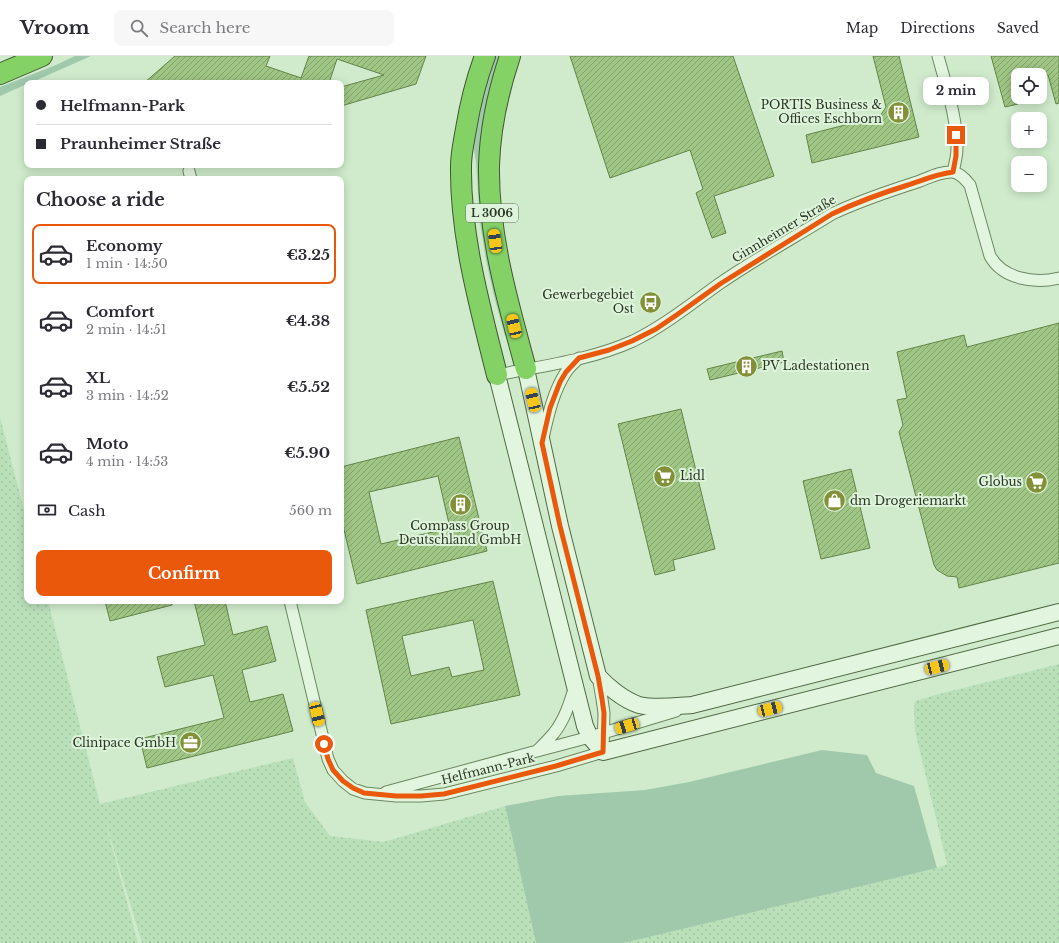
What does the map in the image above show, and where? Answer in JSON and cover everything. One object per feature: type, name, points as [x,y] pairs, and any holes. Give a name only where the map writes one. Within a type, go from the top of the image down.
[{"type":"highway","points":[[0,74],[42,56]]},
{"type":"highway","name":"L 3006","points":[[485,56],[470,105],[463,144],[461,180],[473,271],[486,332],[498,375]]},
{"type":"highway","name":"L 3006","points":[[510,56],[503,77],[494,116],[490,166],[490,191],[495,241],[503,282],[526,369]]},
{"type":"main road","name":"L 3006","points":[[526,369],[560,526],[598,676]]},
{"type":"main road","name":"L 3006","points":[[498,375],[585,726],[597,736],[603,752]]},
{"type":"main road","points":[[598,676],[621,696],[638,704],[659,707],[692,706],[1059,612]]},
{"type":"main road","points":[[603,752],[1059,636]]},
{"type":"street","points":[[938,56],[954,119],[956,156],[953,172],[959,174],[970,185],[990,256],[994,263],[1008,274],[1020,278],[1037,281],[1059,278]]},
{"type":"street","name":"Ginnheimer Straße","points":[[498,375],[579,358],[609,350],[632,341],[656,329],[720,284],[832,214],[871,197],[940,174],[953,172]]},
{"type":"street","points":[[542,443],[550,408],[560,382],[566,372],[579,358]]},
{"type":"street","name":"Helfmann-Park","points":[[291,604],[328,759],[333,770],[343,781],[353,788],[364,793],[396,796],[444,794],[556,766],[603,752]]},
{"type":"street","points":[[597,736],[604,713],[598,676]]},
{"type":"street","points":[[537,751],[555,732],[566,713],[575,686]]},
{"type":"street","name":"Helfmann-Park","points":[[378,794],[597,736],[692,706]]},
{"type":"green space","points":[[75,56],[91,56],[37,80],[24,80],[24,85],[0,96],[0,87]]},
{"type":"green space","points":[[493,56],[499,56],[489,91],[480,154],[482,217],[487,252],[507,335],[505,336],[486,260],[480,223],[476,162],[473,144],[481,94]]},
{"type":"green space","points":[[0,417],[24,510],[24,604],[49,604],[100,804],[293,758],[305,802],[330,836],[384,842],[505,806],[536,943],[142,943],[106,824],[138,943],[0,943]]},
{"type":"green space","points":[[1059,664],[1059,943],[624,943],[937,868],[947,864],[915,731],[915,701]]},
{"type":"green space","points":[[822,750],[867,755],[876,773],[914,786],[937,868],[624,943],[536,943],[505,806],[558,796],[645,790],[689,782]]},
{"type":"building","points":[[175,56],[270,56],[266,66],[301,78],[309,56],[426,56],[416,84],[344,105],[344,86],[384,75],[337,59],[330,80],[147,80]]},
{"type":"building","points":[[570,56],[733,56],[774,176],[714,196],[726,233],[712,238],[696,193],[703,189],[690,150],[610,178]]},
{"type":"building","name":"PORTIS Business & Offices Eschborn","points":[[873,56],[899,56],[919,137],[812,163],[806,135],[880,116],[886,107]]},
{"type":"building","points":[[991,56],[1059,56],[1059,103],[1056,104],[1047,75],[1047,68],[1011,68],[1011,104],[1018,104],[1005,107]]},
{"type":"building","points":[[1059,323],[1059,563],[959,588],[957,577],[947,576],[937,570],[934,565],[899,432],[903,425],[897,400],[907,398],[897,352],[964,335],[967,347]]},
{"type":"building","name":"PV Ladestationen","points":[[782,351],[784,362],[710,380],[707,369]]},
{"type":"building","name":"Lidl","points":[[681,409],[715,549],[673,560],[675,570],[655,575],[618,424]]},
{"type":"building","name":"Compass Group Deutschland GmbH","points":[[459,437],[487,551],[357,584],[344,530],[344,466]],"holes":[[[438,476],[450,528],[381,544],[369,492]]]},
{"type":"building","points":[[851,469],[870,548],[821,559],[803,481]]},
{"type":"building","points":[[493,581],[520,695],[391,724],[366,610]],"holes":[[[473,620],[484,670],[452,677],[449,667],[411,676],[402,636]]]},
{"type":"building","points":[[106,604],[172,604],[172,605],[110,621]]},
{"type":"building","points":[[195,604],[226,604],[233,635],[267,626],[276,661],[242,670],[250,702],[283,694],[293,731],[147,768],[140,739],[224,718],[213,675],[165,687],[157,657],[205,645]]},
{"type":"place","name":"PORTIS Business & Offices Eschborn","points":[[898,112]]},
{"type":"place","name":"Gewerbegebiet Ost","points":[[650,302]]},
{"type":"place","name":"PV Ladestationen","points":[[746,366]]},
{"type":"place","name":"Lidl","points":[[664,476]]},
{"type":"place","name":"Globus","points":[[1037,482]]},
{"type":"place","name":"dm Drogeriemarkt","points":[[834,501]]},
{"type":"place","name":"Compass Group Deutschland GmbH","points":[[460,505]]},
{"type":"place","name":"Clinipace GmbH","points":[[191,743]]},
{"type":"route","points":[[324,744],[333,770],[343,781],[364,793],[396,796],[444,794],[556,766],[603,752],[604,713],[598,676],[560,526],[542,443],[550,408],[560,382],[566,372],[579,358],[609,350],[656,329],[756,260],[832,214],[871,197],[940,174],[953,172],[957,149],[956,135]]}]
